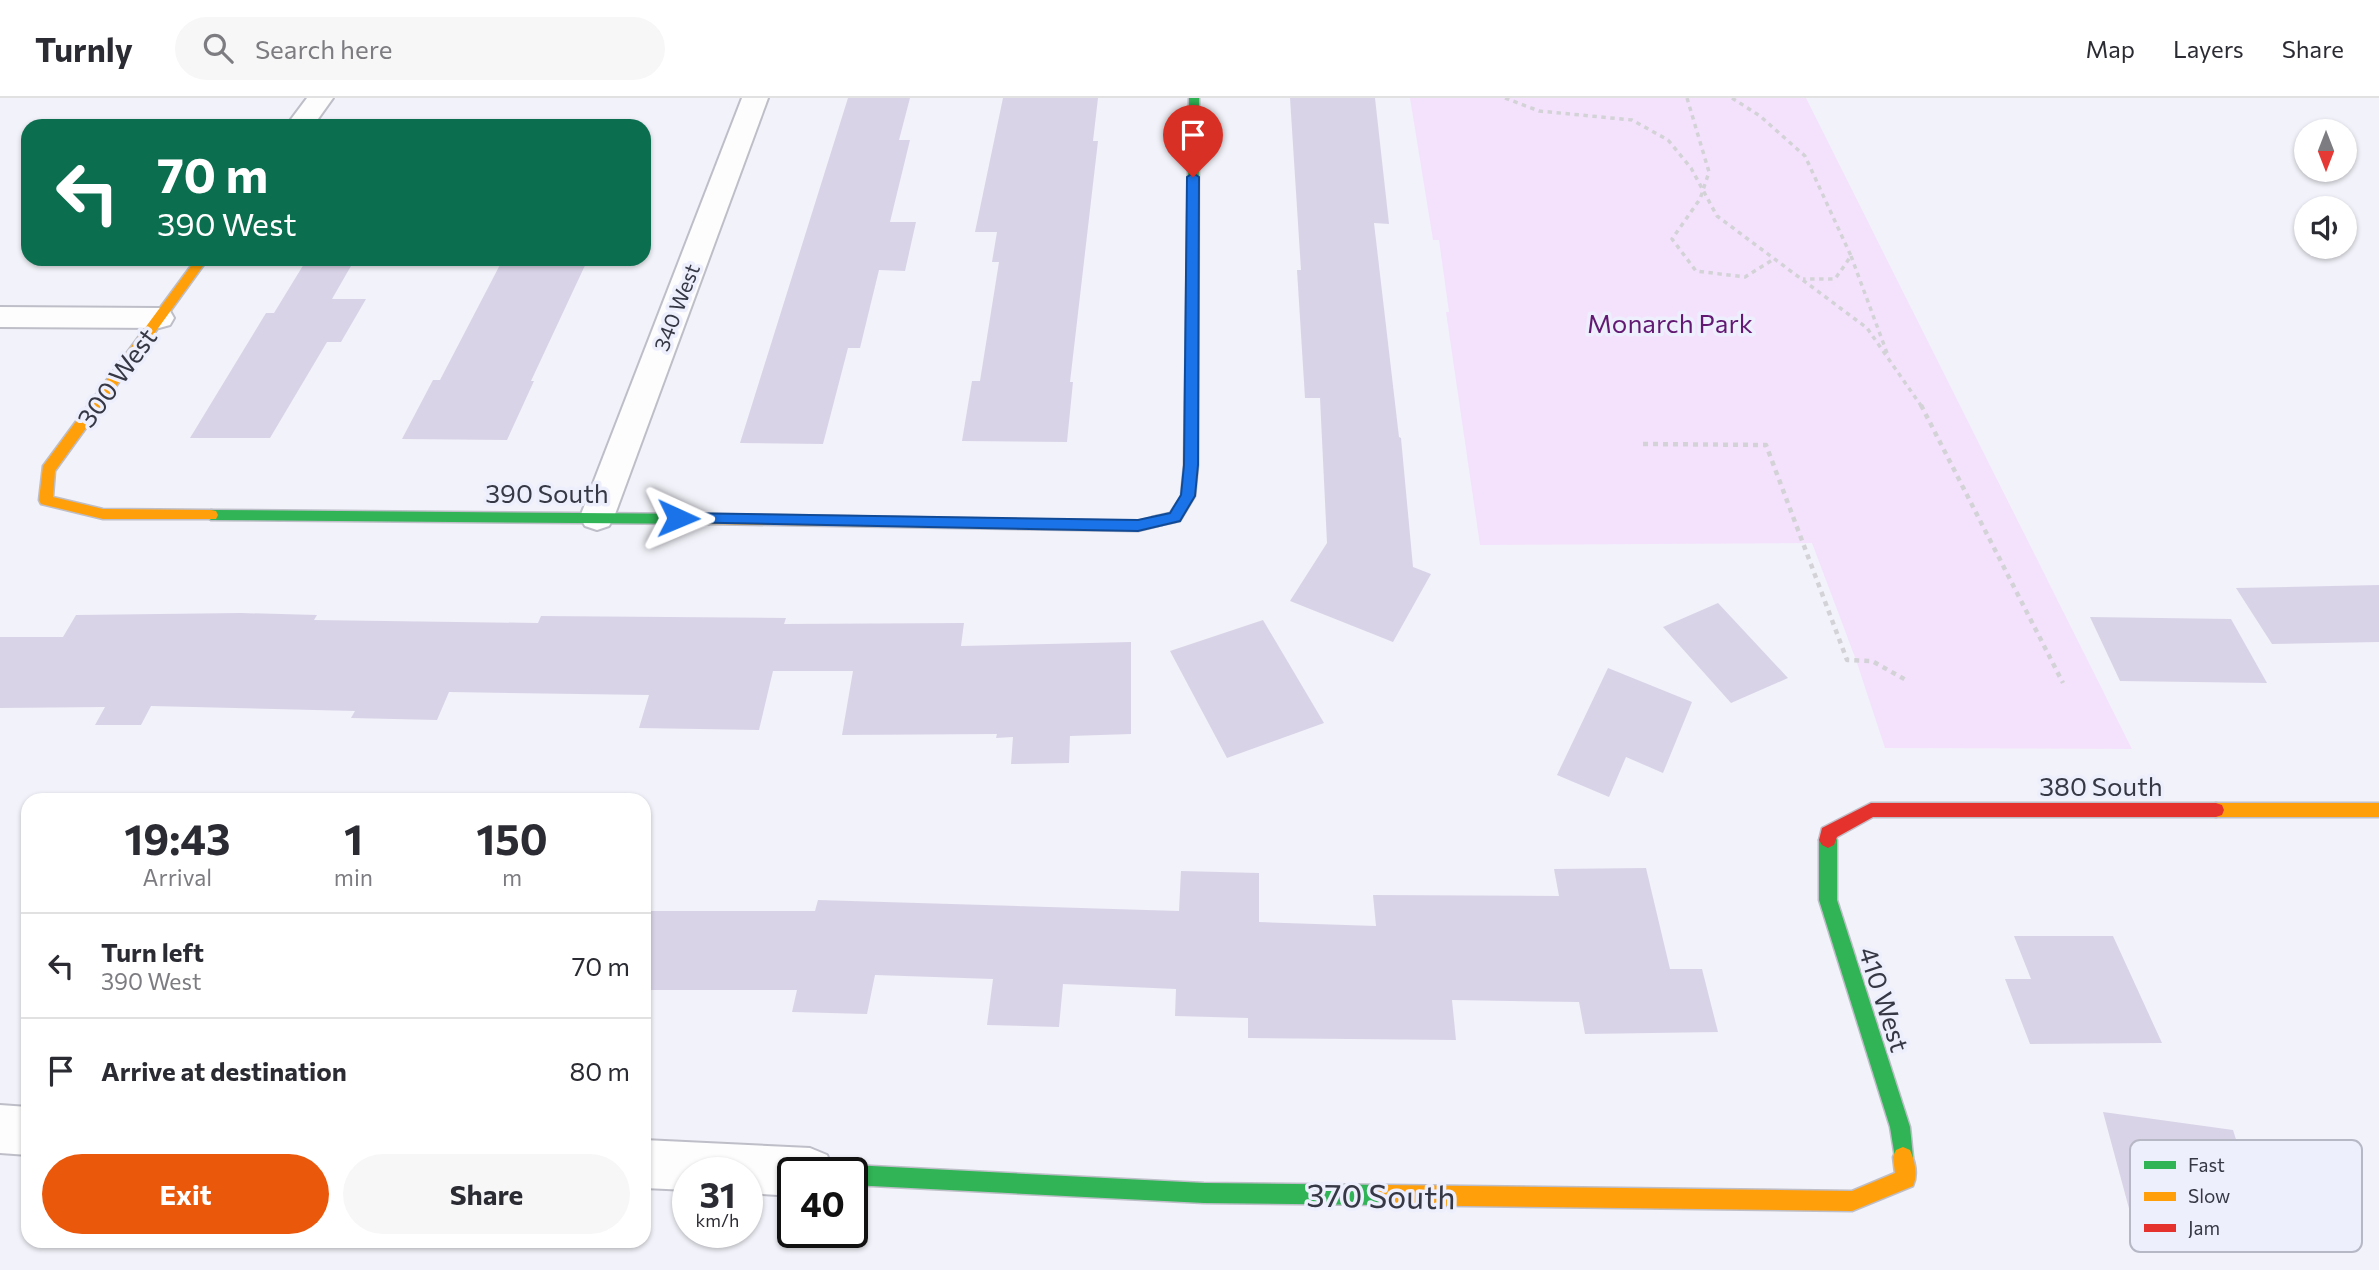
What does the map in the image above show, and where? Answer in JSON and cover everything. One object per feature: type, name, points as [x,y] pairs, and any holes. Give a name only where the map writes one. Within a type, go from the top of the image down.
[{"type":"street","points":[[304,119],[320,98]]},
{"type":"street","name":"340 West","points":[[597,517],[755,98]]},
{"type":"street","name":"390 South","points":[[46,500],[103,514],[597,517],[1138,526],[1175,517],[1188,496],[1191,465],[1194,98]]},
{"type":"street","name":"300 West","points":[[46,500],[48,470],[197,266]]},
{"type":"street","points":[[0,317],[159,318]]},
{"type":"street","name":"380 South","points":[[1828,833],[1871,810],[2379,810]]},
{"type":"street","name":"410 West","points":[[1828,833],[1828,900],[1900,1126],[1906,1179]]},
{"type":"street","points":[[0,1129],[21,1130]]},
{"type":"street","points":[[651,1164],[777,1170]]},
{"type":"street","name":"370 South","points":[[868,1176],[1204,1193],[1852,1201],[1906,1179]]},
{"type":"path","points":[[1505,98],[1539,111],[1632,120],[1668,140],[1691,168],[1717,216],[1867,328],[1919,400],[2063,683]]},
{"type":"path","points":[[1687,98],[1688,110],[1709,172],[1697,207],[1672,239],[1696,271],[1745,277],[1774,259]]},
{"type":"path","points":[[1732,98],[1760,116],[1805,156],[1851,256],[1890,360]]},
{"type":"path","points":[[1802,279],[1835,279],[1851,256]]},
{"type":"path","points":[[1643,444],[1766,445],[1847,660],[1872,662],[1906,680]]},
{"type":"green space","name":"Monarch Park","points":[[1410,98],[1806,98],[2132,749],[1885,748],[1856,660],[1812,543],[1480,545],[1446,312],[1449,312],[1439,240],[1433,240]]},
{"type":"building","points":[[848,98],[910,98],[899,140],[910,140],[890,222],[916,222],[905,271],[879,270],[860,348],[848,348],[823,444],[740,443]]},
{"type":"building","points":[[1003,98],[1098,98],[1093,141],[1098,141],[1070,382],[1073,382],[1067,442],[962,441],[972,381],[980,381],[999,262],[992,262],[997,232],[975,232]]},
{"type":"building","points":[[1290,98],[1375,98],[1389,224],[1374,223],[1401,438],[1413,567],[1431,574],[1393,642],[1290,601],[1327,543],[1320,398],[1305,398],[1297,270],[1301,270]]},
{"type":"building","points":[[303,266],[351,266],[332,299],[366,299],[341,342],[327,342],[270,438],[190,438],[266,313],[274,313]]},
{"type":"building","points":[[499,266],[585,266],[531,381],[534,381],[507,440],[402,439],[433,380],[440,380]]},
{"type":"building","points":[[2379,585],[2379,642],[2272,644],[2236,588]]},
{"type":"building","points":[[1718,603],[1788,678],[1731,703],[1663,627]]},
{"type":"building","points":[[76,615],[317,615],[314,620],[538,623],[541,616],[786,618],[784,624],[964,623],[961,646],[1131,642],[1131,734],[1070,736],[1069,763],[1011,764],[1013,737],[996,738],[997,734],[842,735],[853,671],[773,671],[759,730],[639,728],[649,695],[449,692],[437,720],[351,718],[355,711],[151,706],[141,725],[95,725],[105,707],[0,708],[0,637],[63,637]]},
{"type":"building","points":[[2090,617],[2231,619],[2267,683],[2120,681]]},
{"type":"building","points":[[1263,620],[1324,723],[1227,758],[1170,651]]},
{"type":"building","points":[[1608,668],[1692,702],[1663,773],[1626,757],[1609,797],[1557,775]]},
{"type":"building","points":[[1646,868],[1670,969],[1702,969],[1718,1032],[1585,1034],[1579,1002],[1452,1000],[1456,1040],[1248,1038],[1248,1018],[1175,1016],[1176,989],[1063,984],[1059,1027],[987,1025],[993,979],[875,975],[867,1014],[792,1012],[797,990],[651,990],[651,911],[815,911],[818,900],[1179,911],[1181,871],[1259,873],[1259,922],[1376,926],[1373,895],[1559,896],[1554,869]]},
{"type":"building","points":[[2014,936],[2113,936],[2162,1043],[2030,1044],[2005,979],[2031,979]]},
{"type":"building","points":[[2103,1112],[2233,1130],[2236,1140],[2130,1140],[2130,1212]]},
{"type":"traffic: fast","points":[[1157,521],[1175,517],[1188,496],[1191,465],[1194,98]]},
{"type":"traffic: fast","points":[[211,515],[709,519]]},
{"type":"traffic: fast","points":[[1828,840],[1828,900],[1900,1127],[1903,1157]]},
{"type":"traffic: fast","points":[[868,1176],[1204,1193],[1386,1195]]},
{"type":"traffic: slow","points":[[197,266],[48,470],[46,500],[103,514],[211,515]]},
{"type":"traffic: slow","points":[[709,519],[1138,526],[1157,521]]},
{"type":"traffic: slow","points":[[2216,810],[2379,810]]},
{"type":"traffic: slow","points":[[1386,1195],[1852,1201],[1906,1179],[1903,1157]]},
{"type":"traffic: jam","points":[[1828,840],[1828,833],[1871,810],[2216,810]]},
{"type":"route","points":[[678,518],[1138,526],[1175,517],[1188,496],[1191,465],[1193,177]]}]
